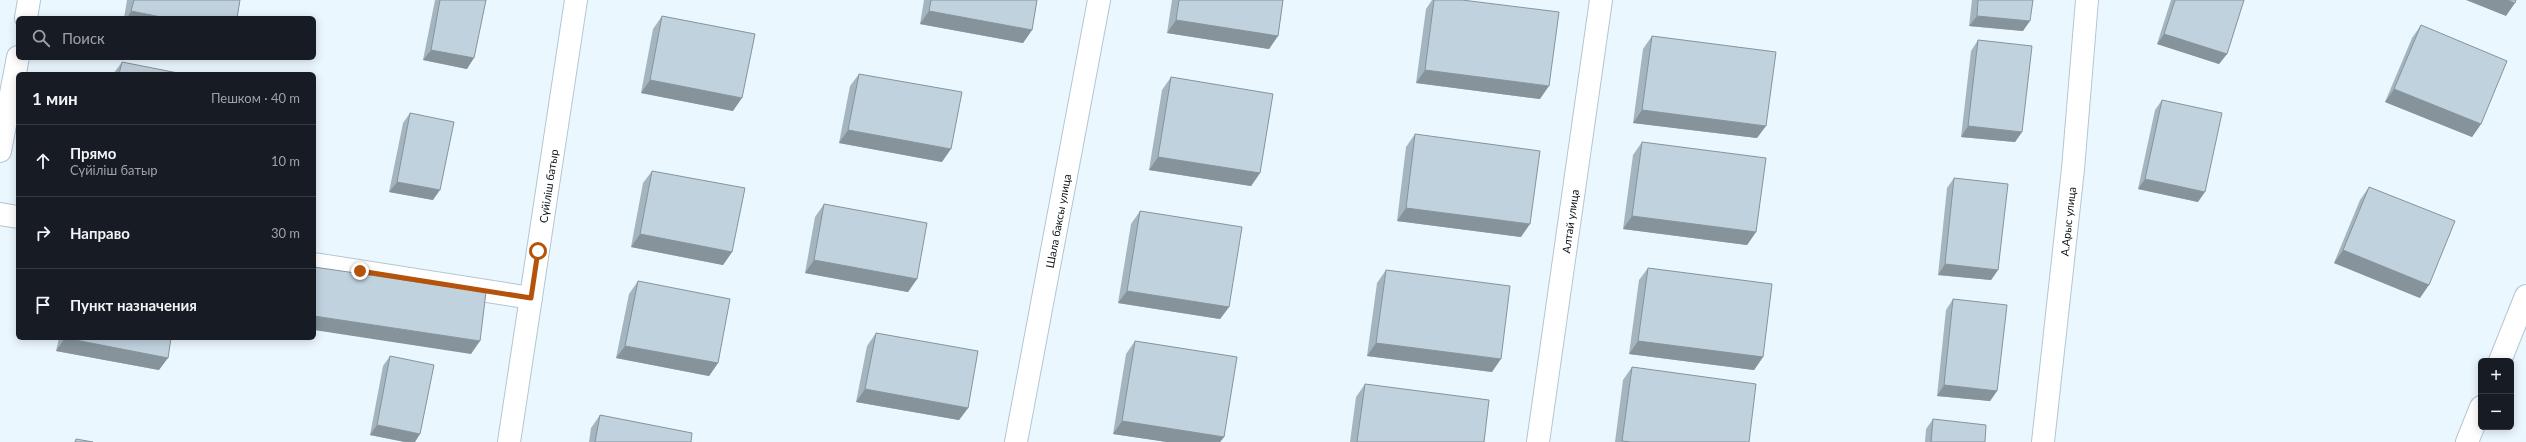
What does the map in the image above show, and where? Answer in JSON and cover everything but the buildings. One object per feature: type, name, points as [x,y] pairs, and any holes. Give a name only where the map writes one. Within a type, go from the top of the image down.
[{"type":"street","points":[[26,16],[29,0]]},
{"type":"street","name":"Сүйіліш батыр","points":[[509,442],[576,0]]},
{"type":"street","name":"Шала баксы улица","points":[[1016,442],[1099,0]]},
{"type":"street","name":"Алтай улица","points":[[1538,442],[1601,0]]},
{"type":"street","name":"А.Арыс улица","points":[[2043,442],[2073,169],[2087,0]]},
{"type":"street","points":[[0,151],[18,60]]},
{"type":"street","points":[[0,214],[16,217]]},
{"type":"street","points":[[316,264],[531,298]]},
{"type":"street","points":[[2501,358],[2526,296]]},
{"type":"street","points":[[2466,442],[2478,414]]},
{"type":"route","points":[[360,271],[531,298],[538,251]]}]
